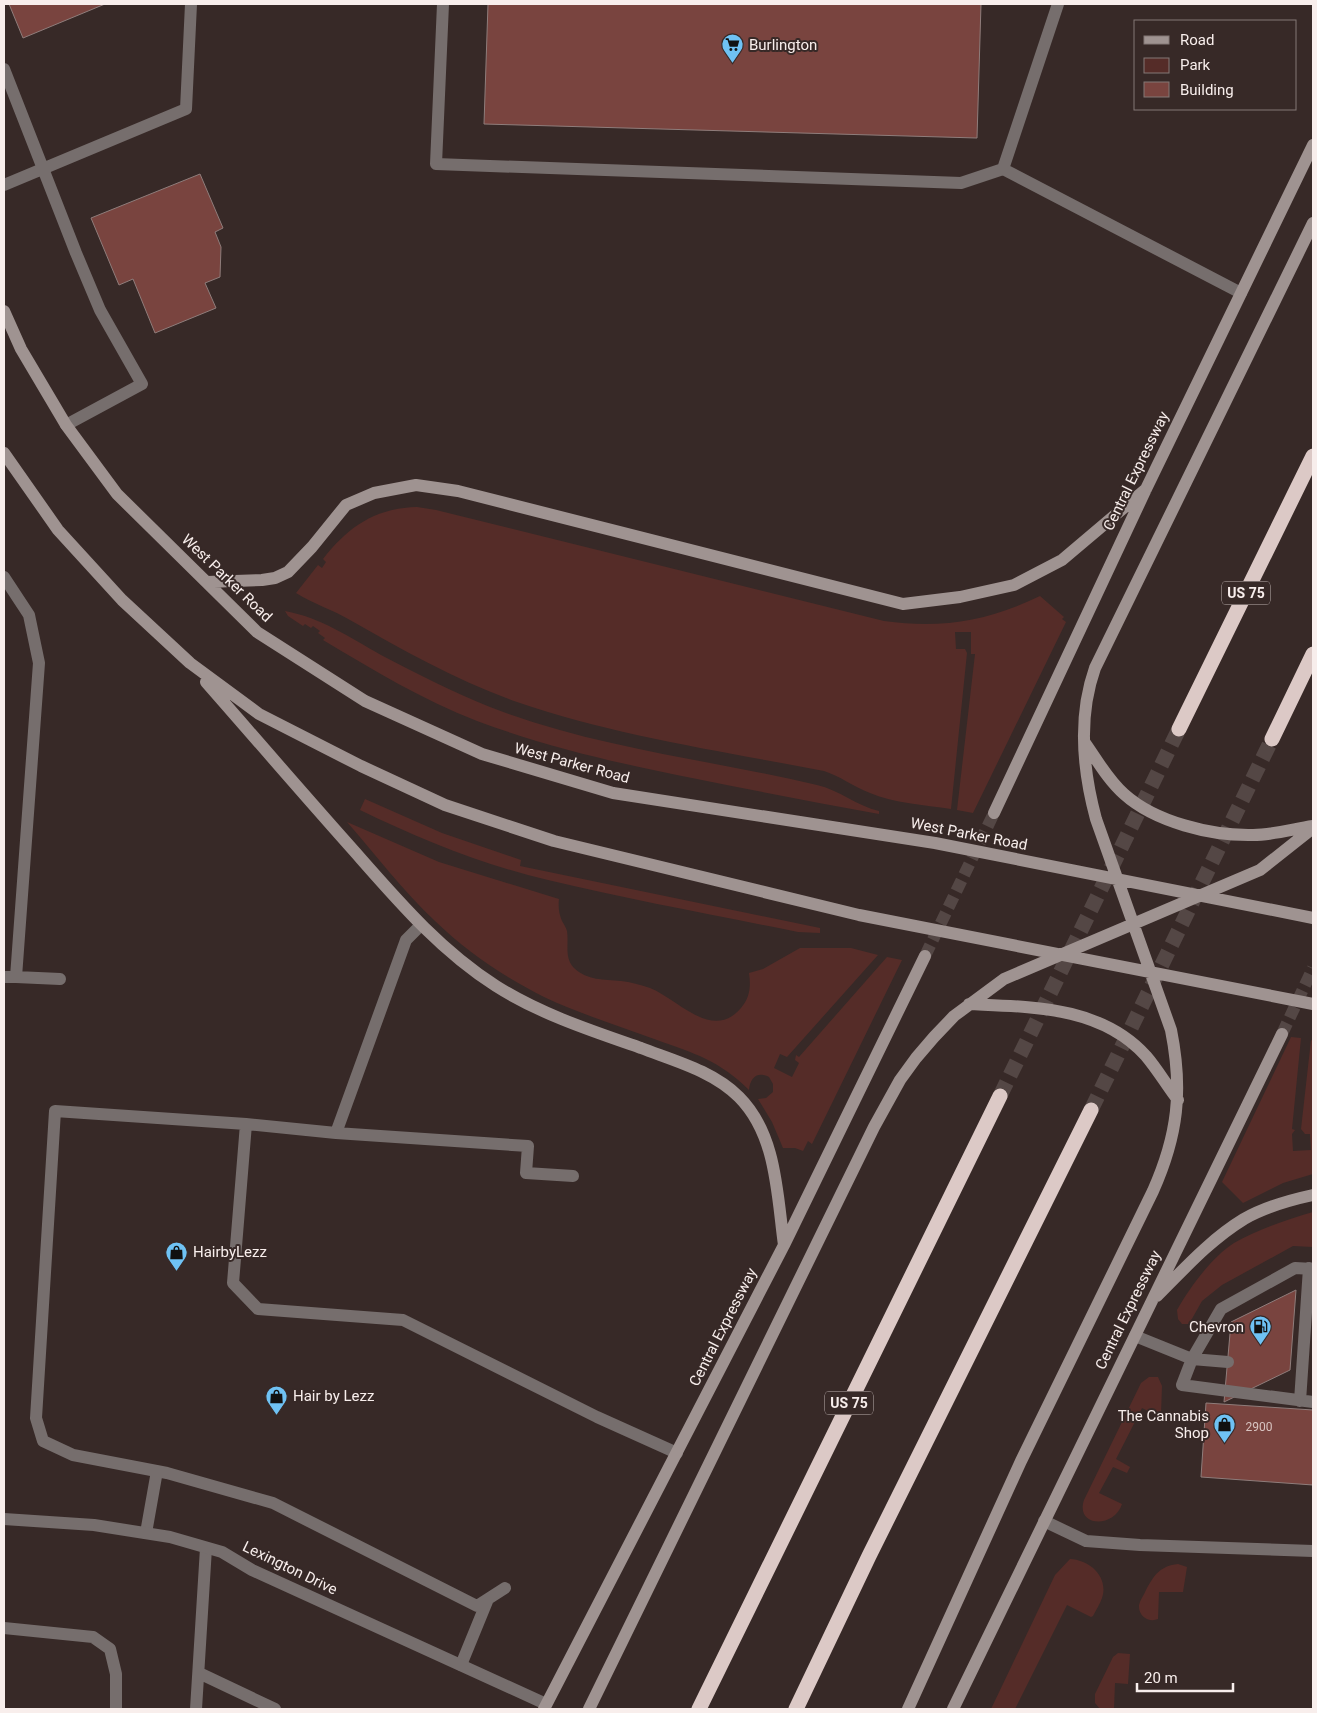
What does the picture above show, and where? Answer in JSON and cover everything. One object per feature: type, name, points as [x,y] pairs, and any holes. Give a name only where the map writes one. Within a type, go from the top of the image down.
[{"type":"highway","name":"US 75","points":[[1179,730],[1313,456]]},
{"type":"highway","points":[[1272,739],[1313,654]]},
{"type":"highway","name":"US 75","points":[[698,1709],[1000,1096]]},
{"type":"highway","points":[[796,1709],[869,1556],[1091,1110]]},
{"type":"main road","name":"Central Expressway","points":[[994,814],[1146,489],[1313,145]]},
{"type":"main road","points":[[908,1709],[1021,1461],[1157,1183],[1170,1149],[1178,1100],[1176,1059],[1171,1030],[1096,819],[1091,800],[1085,762],[1089,688],[1095,668],[1313,223]]},
{"type":"main road","name":"West Parker Road","points":[[4,311],[21,349],[66,425],[117,494],[257,632],[365,701],[482,754],[614,793],[936,843],[1313,918]]},
{"type":"main road","points":[[4,453],[58,530],[122,600],[190,664],[421,926],[452,955],[498,987],[547,1013],[689,1066],[724,1084],[739,1096],[756,1120],[765,1137],[771,1155],[784,1245]]},
{"type":"main road","points":[[207,582],[262,580],[275,578],[288,572],[306,554],[346,505],[374,493],[416,484],[468,494],[902,604],[960,597],[1014,585],[1062,560],[1146,489]]},
{"type":"main road","points":[[190,664],[259,714],[361,766],[454,808],[554,841],[859,915],[1313,1004]]},
{"type":"main road","points":[[1085,743],[1122,793],[1151,814],[1167,820],[1201,829],[1236,835],[1261,834],[1313,827]]},
{"type":"main road","points":[[589,1709],[887,1103],[916,1058],[954,1016],[1004,979],[1260,870],[1313,827]]},
{"type":"main road","name":"Central Expressway","points":[[545,1706],[678,1453],[784,1245],[925,956]]},
{"type":"main road","points":[[969,1004],[1042,1009],[1081,1016],[1100,1022],[1118,1031],[1147,1057],[1178,1100]]},
{"type":"main road","name":"Central Expressway","points":[[953,1709],[1282,1034]]},
{"type":"main road","points":[[1150,1303],[1204,1249],[1244,1219],[1287,1200],[1313,1194]]},
{"type":"street","points":[[4,185],[186,109],[191,4]]},
{"type":"street","points":[[443,4],[436,164],[961,183],[1002,169],[1241,293]]},
{"type":"street","points":[[1002,169],[1058,4]]},
{"type":"street","points":[[4,69],[100,310],[142,384],[66,425]]},
{"type":"street","points":[[4,577],[29,615],[39,663],[10,977],[60,979]]},
{"type":"street","points":[[336,1133],[406,940],[421,926]]},
{"type":"street","points":[[505,1588],[477,1606],[273,1503],[157,1471],[74,1455],[43,1441],[36,1418],[55,1111],[528,1146],[526,1173],[573,1176]]},
{"type":"street","points":[[246,1124],[233,1283],[258,1309],[403,1320],[597,1417],[678,1453]]},
{"type":"street","points":[[1300,1401],[1311,1268],[1295,1268],[1221,1309],[1192,1358],[1182,1385],[1300,1401],[1313,1402]]},
{"type":"street","points":[[1293,1330],[1305,1324]]},
{"type":"street","points":[[1135,1336],[1192,1358],[1228,1362]]},
{"type":"street","points":[[146,1533],[157,1471]]},
{"type":"street","name":"Lexington Drive","points":[[4,1519],[94,1525],[170,1537],[222,1552],[252,1570],[461,1665],[545,1706]]},
{"type":"street","points":[[1044,1521],[1086,1541],[1140,1545],[1313,1551]]},
{"type":"street","points":[[196,1709],[206,1548]]},
{"type":"street","points":[[461,1665],[488,1599]]},
{"type":"street","points":[[4,1628],[93,1637],[110,1649],[116,1674],[116,1709]]},
{"type":"street","points":[[199,1672],[276,1709]]},
{"type":"green space","points":[[417,507],[436,510],[884,621],[926,624],[964,621],[1002,612],[1040,596],[1064,617],[1062,619],[1066,622],[973,813],[957,810],[975,654],[971,654],[971,632],[955,632],[956,649],[965,649],[967,653],[951,809],[909,803],[870,793],[824,771],[630,734],[517,702],[474,685],[432,665],[344,616],[296,593],[318,565],[322,568],[326,562],[323,559],[332,548],[364,521],[388,511]]},
{"type":"green space","points":[[285,611],[323,623],[449,689],[490,707],[530,721],[611,743],[825,787],[863,806],[879,811],[879,814],[641,767],[558,747],[504,731],[457,713],[398,684],[323,640],[325,638],[318,633],[320,631],[313,626],[311,628],[305,624],[303,626],[288,616]]},
{"type":"green space","points":[[365,799],[442,833],[521,860],[520,866],[820,928],[820,933],[798,932],[642,901],[500,867],[429,841],[360,810]]},
{"type":"green space","points":[[347,822],[439,862],[559,899],[560,916],[567,931],[569,960],[574,968],[590,977],[628,982],[650,988],[695,1015],[707,1020],[718,1021],[730,1017],[741,1008],[748,996],[750,987],[749,973],[763,969],[800,948],[851,948],[878,955],[787,1057],[780,1054],[774,1068],[792,1077],[799,1063],[795,1060],[796,1055],[799,1057],[887,957],[902,960],[812,1144],[808,1141],[803,1151],[795,1148],[783,1148],[772,1122],[758,1099],[766,1098],[773,1092],[773,1084],[769,1077],[758,1075],[751,1082],[749,1090],[728,1072],[706,1059],[572,1009],[544,997],[515,981],[473,953],[435,921]]},
{"type":"green space","points":[[1291,1037],[1301,1038],[1292,1129],[1295,1130],[1292,1134],[1293,1151],[1311,1150],[1310,1134],[1305,1134],[1301,1129],[1311,1040],[1313,1041],[1313,1174],[1283,1183],[1243,1203],[1222,1182]]},
{"type":"green space","points":[[1313,1212],[1313,1247],[1293,1246],[1222,1285],[1202,1301],[1189,1324],[1182,1324],[1178,1319],[1177,1310],[1202,1273],[1226,1249],[1243,1238],[1263,1229]]},
{"type":"green space","points":[[1149,1377],[1158,1377],[1162,1386],[1161,1414],[1158,1416],[1142,1408],[1116,1459],[1130,1467],[1127,1473],[1113,1467],[1099,1493],[1122,1504],[1118,1512],[1111,1518],[1097,1522],[1090,1520],[1085,1516],[1083,1509],[1084,1500],[1141,1383]]},
{"type":"green space","points":[[1070,1559],[1091,1566],[1100,1577],[1103,1583],[1103,1590],[1099,1605],[1091,1617],[1067,1605],[1015,1709],[991,1709],[1055,1575]]},
{"type":"green space","points":[[1178,1564],[1187,1567],[1183,1592],[1159,1592],[1158,1619],[1151,1620],[1145,1618],[1140,1612],[1139,1605],[1152,1580],[1162,1569]]},
{"type":"green space","points":[[1118,1653],[1130,1654],[1128,1684],[1115,1683],[1114,1709],[1100,1709],[1095,1703],[1095,1694],[1113,1657]]},
{"type":"building","points":[[9,4],[105,4],[23,38]]},
{"type":"building","name":"Burlington","points":[[488,4],[981,4],[977,138],[484,124]]},
{"type":"building","points":[[200,174],[223,228],[215,232],[221,247],[220,277],[205,283],[216,308],[155,333],[133,279],[119,285],[91,218]]},
{"type":"building","name":"Chevron","points":[[1296,1290],[1290,1370],[1224,1402],[1231,1322]]},
{"type":"building","points":[[1206,1403],[1313,1410],[1313,1485],[1201,1477]]},
{"type":"tunnel","points":[[1000,1096],[1179,729]]},
{"type":"tunnel","points":[[1091,1110],[1272,739]]},
{"type":"tunnel","points":[[925,956],[994,813]]},
{"type":"tunnel","points":[[1282,1034],[1313,968]]},
{"type":"place","name":"Burlington","points":[[733,64]]},
{"type":"place","name":"HairbyLezz","points":[[177,1271]]},
{"type":"place","name":"Chevron","points":[[1260,1346]]},
{"type":"place","name":"Hair by Lezz","points":[[277,1415]]},
{"type":"place","name":"The Cannabis Shop","points":[[1225,1444]]}]
